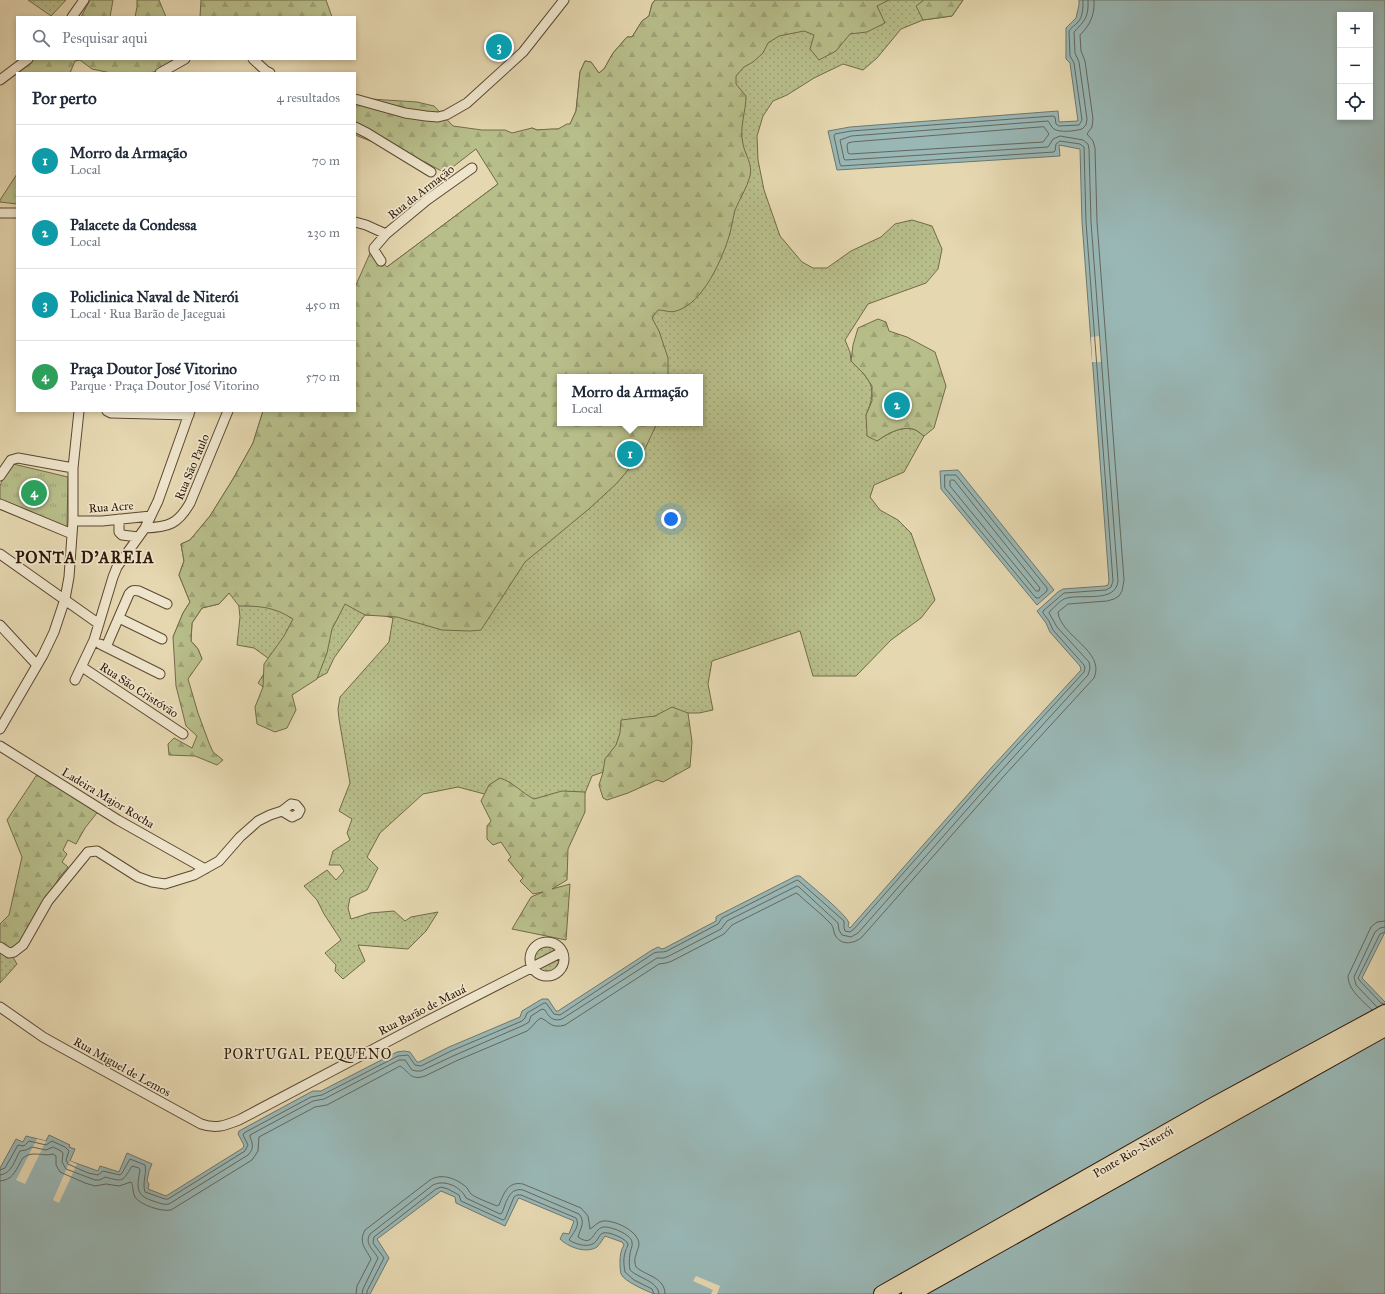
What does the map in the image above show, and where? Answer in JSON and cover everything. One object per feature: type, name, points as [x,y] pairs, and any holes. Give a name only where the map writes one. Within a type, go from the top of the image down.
[{"type":"highway","name":"Ponte Rio-Niterói","points":[[882,1294],[1213,1106],[1385,1013]]},
{"type":"highway","name":"Ponte Rio-Niterói","points":[[910,1294],[1385,1028]]},
{"type":"street","points":[[73,16],[84,0]]},
{"type":"street","points":[[356,100],[405,113],[438,117],[446,115],[467,103],[523,52],[564,0]]},
{"type":"street","points":[[0,80],[27,60]]},
{"type":"street","points":[[162,72],[183,60]]},
{"type":"street","points":[[253,60],[268,72]]},
{"type":"street","name":"Rua da Armação","points":[[356,128],[431,172]]},
{"type":"street","name":"Rua da Armação","points":[[381,261],[374,248],[386,234],[427,200],[472,168]]},
{"type":"street","points":[[0,213],[16,213]]},
{"type":"street","name":"Rua da Armação","points":[[356,222],[386,234]]},
{"type":"street","points":[[0,729],[43,655],[54,632],[65,599],[69,577],[73,521],[73,468],[79,412]]},
{"type":"street","points":[[75,680],[100,624],[117,567],[145,528],[162,492],[189,413],[109,412]]},
{"type":"street","name":"Rua São Paulo","points":[[145,528],[165,526],[174,523],[183,515],[190,503],[228,412]]},
{"type":"street","points":[[0,476],[11,460],[18,458],[73,468]]},
{"type":"street","points":[[0,504],[72,534]]},
{"type":"street","name":"Rua Acre","points":[[73,521],[151,516]]},
{"type":"street","points":[[119,519],[119,532],[122,535],[138,537]]},
{"type":"street","points":[[0,554],[100,624]]},
{"type":"street","points":[[106,647],[129,594],[134,590],[167,604]]},
{"type":"street","points":[[119,618],[162,638]]},
{"type":"street","points":[[0,625],[37,665]]},
{"type":"street","points":[[94,640],[160,674]]},
{"type":"street","name":"Rua São Cristóvão","points":[[82,667],[182,734]]},
{"type":"street","name":"Ladeira Major Rocha","points":[[0,746],[118,820],[205,869]]},
{"type":"street","points":[[0,948],[9,953],[14,952],[23,945],[48,901],[88,852],[97,851],[138,877],[165,884],[182,880],[219,861],[240,837],[258,821],[270,814],[279,812]]},
{"type":"street","points":[[550,943],[559,948],[562,952],[564,963],[558,972],[547,976],[541,975],[533,968],[531,963],[532,952],[539,945],[550,943]]},
{"type":"street","name":"Rua Barão de Mauá","points":[[238,1120],[562,952]]},
{"type":"street","name":"Rua Miguel de Lemos","points":[[0,1007],[43,1037],[201,1124],[215,1127],[238,1120]]},
{"type":"green space","points":[[28,0],[66,0],[51,16]]},
{"type":"green space","points":[[90,0],[113,0],[110,16],[82,16]]},
{"type":"green space","points":[[137,0],[159,0],[166,16],[135,16]]},
{"type":"green space","points":[[201,0],[326,0],[332,16],[200,16]]},
{"type":"green space","points":[[655,0],[963,0],[952,16],[923,20],[901,29],[877,58],[863,70],[843,64],[814,78],[787,95],[773,101],[763,116],[757,136],[758,160],[764,190],[780,236],[802,262],[813,268],[827,268],[851,251],[881,237],[895,224],[912,220],[932,226],[942,249],[938,269],[926,283],[868,304],[845,340],[850,352],[851,361],[868,379],[872,391],[870,405],[866,415],[877,441],[889,433],[908,428],[917,431],[924,436],[904,472],[874,485],[870,497],[880,510],[898,520],[911,533],[935,600],[921,618],[891,640],[856,676],[813,676],[800,631],[712,661],[708,684],[713,710],[699,713],[688,713],[620,766],[592,776],[578,810],[492,796],[458,787],[423,794],[380,833],[367,857],[378,868],[367,890],[350,898],[348,908],[351,919],[370,913],[394,911],[405,921],[411,917],[438,912],[426,931],[408,949],[358,945],[365,961],[343,979],[335,971],[336,965],[325,953],[341,940],[324,914],[317,900],[304,886],[327,870],[336,880],[344,871],[340,865],[329,865],[333,851],[350,840],[347,833],[352,819],[339,811],[350,783],[339,719],[338,709],[340,697],[389,642],[393,618],[381,615],[365,615],[334,658],[327,673],[308,683],[292,695],[271,693],[258,683],[272,661],[254,648],[237,645],[240,617],[238,598],[229,593],[219,604],[202,608],[192,623],[191,641],[198,649],[202,659],[173,637],[183,613],[190,602],[179,575],[184,561],[181,544],[190,540],[210,516],[233,479],[253,443],[263,412],[356,412],[356,286],[387,267],[498,184],[494,154],[519,133],[532,128],[537,130],[561,129],[570,124],[576,111],[580,72],[585,61],[591,62],[599,73],[604,69],[613,53],[627,37],[632,37],[642,21],[649,16],[652,4]]},
{"type":"green space","points":[[655,0],[889,0],[877,6],[885,23],[867,32],[850,34],[836,51],[819,60],[810,49],[814,35],[804,31],[779,36],[768,43],[763,53],[753,62],[744,67],[736,76],[736,84],[746,96],[742,138],[751,172],[749,180],[735,210],[727,243],[717,267],[703,290],[686,307],[674,312],[658,310],[652,318],[659,331],[668,358],[668,374],[557,374],[557,426],[656,426],[644,451],[617,483],[590,508],[525,562],[481,630],[442,630],[397,617],[365,615],[345,604],[332,629],[327,653],[317,679],[292,695],[296,710],[287,728],[275,732],[257,724],[255,707],[263,687],[264,664],[284,636],[293,619],[280,612],[267,608],[239,606],[229,593],[219,604],[202,608],[192,623],[191,641],[198,649],[202,659],[188,679],[209,743],[213,752],[223,760],[217,765],[195,756],[169,755],[168,744],[174,738],[192,748],[197,736],[186,726],[176,686],[173,637],[183,613],[190,602],[179,575],[184,561],[181,544],[190,540],[210,516],[233,479],[253,443],[263,412],[356,412],[356,285],[371,251],[387,267],[498,184],[476,149],[445,173],[425,162],[356,135],[356,98],[417,102],[434,106],[453,126],[482,130],[505,130],[512,133],[532,128],[537,130],[558,129],[570,124],[576,111],[580,72],[585,61],[591,62],[599,73],[604,69],[613,53],[627,37],[632,37],[642,21],[649,16],[652,4]]},
{"type":"green space","points":[[924,0],[963,0],[952,16],[923,20],[916,6]]},
{"type":"green space","points":[[27,60],[80,60],[75,61],[70,72],[17,72],[20,65]]},
{"type":"green space","points":[[80,60],[171,60],[167,68],[153,72],[106,72],[92,69]]},
{"type":"green space","points":[[16,176],[16,204],[0,202]]},
{"type":"green space","points":[[878,319],[886,322],[889,331],[907,337],[935,352],[946,386],[934,428],[924,436],[917,431],[908,428],[894,431],[877,441],[867,436],[866,415],[872,401],[872,386],[864,374],[851,361],[853,345],[858,328]]},
{"type":"green space","points":[[9,463],[68,477],[67,527],[0,500],[0,486]]},
{"type":"green space","points":[[672,707],[688,713],[692,742],[690,767],[663,782],[657,780],[628,793],[607,800],[603,798],[599,785],[605,759],[616,745],[620,733],[621,720],[655,716]]},
{"type":"green space","points":[[40,770],[100,809],[85,828],[76,844],[68,840],[63,850],[67,854],[62,862],[68,867],[59,878],[23,942],[14,949],[4,947],[0,943],[0,924],[9,915],[22,857],[7,820]]},
{"type":"green space","points":[[500,778],[509,782],[534,799],[562,791],[585,792],[585,812],[568,849],[567,880],[552,889],[570,884],[566,940],[512,929],[531,897],[543,892],[533,894],[520,881],[523,878],[508,860],[511,857],[501,842],[493,845],[487,839],[487,826],[491,821],[481,801],[489,785]]},
{"type":"green space","points":[[543,945],[552,945],[560,951],[534,965],[534,954],[537,949]]},
{"type":"green space","points":[[0,951],[11,954],[17,964],[0,983]]},
{"type":"green space","points":[[561,954],[561,966],[552,974],[542,974],[535,968]]},
{"type":"water","points":[[1079,0],[1385,0],[1385,932],[1362,978],[1385,1002],[1385,1294],[654,1294],[631,1283],[621,1274],[620,1257],[624,1245],[622,1242],[605,1236],[597,1247],[593,1249],[577,1249],[560,1239],[563,1233],[569,1234],[574,1221],[519,1198],[505,1226],[456,1203],[455,1197],[441,1191],[377,1239],[389,1258],[370,1294],[0,1294],[0,1168],[16,1139],[23,1142],[26,1136],[46,1141],[49,1135],[75,1149],[70,1161],[98,1171],[100,1166],[119,1172],[127,1153],[152,1164],[147,1181],[149,1184],[148,1189],[166,1196],[243,1148],[244,1145],[238,1134],[239,1131],[309,1093],[313,1091],[321,1091],[397,1052],[410,1052],[417,1062],[419,1062],[449,1047],[520,1017],[522,1011],[542,999],[548,999],[556,1011],[558,1011],[652,950],[658,947],[662,949],[665,948],[716,921],[717,916],[796,876],[800,876],[835,907],[849,923],[848,926],[850,928],[992,767],[1081,670],[1080,666],[1050,632],[1046,623],[1037,611],[1063,589],[1105,586],[1108,585],[1109,581],[1082,222],[1080,149],[1059,145],[1060,156],[837,170],[828,131],[850,127],[1058,111],[1059,122],[1078,121],[1070,63],[1066,59],[1066,28],[1076,18]]},
{"type":"water","points":[[958,470],[1054,590],[1037,605],[941,489],[940,471]]},
{"type":"pier","points":[[1100,336],[1102,362],[1092,362],[1091,337]]},
{"type":"pier","points":[[37,1139],[46,1141],[25,1184],[16,1180]]},
{"type":"pier","points":[[70,1161],[77,1164],[59,1203],[53,1200]]},
{"type":"pier","points":[[696,1276],[720,1286],[717,1294],[711,1294],[713,1290],[693,1281]]},
{"type":"place","name":"Policlinica Naval de Niterói","points":[[499,47]]},
{"type":"place","name":"Palacete da Condessa","points":[[897,405]]},
{"type":"place","name":"Morro da Armação","points":[[630,454]]},
{"type":"place","name":"Praça Doutor José Vitorino","points":[[34,493]]},
{"type":"district","name":"PONTA D'AREIA","points":[[85,557]]},
{"type":"district","name":"PORTUGAL PEQUENO","points":[[308,1054]]}]
